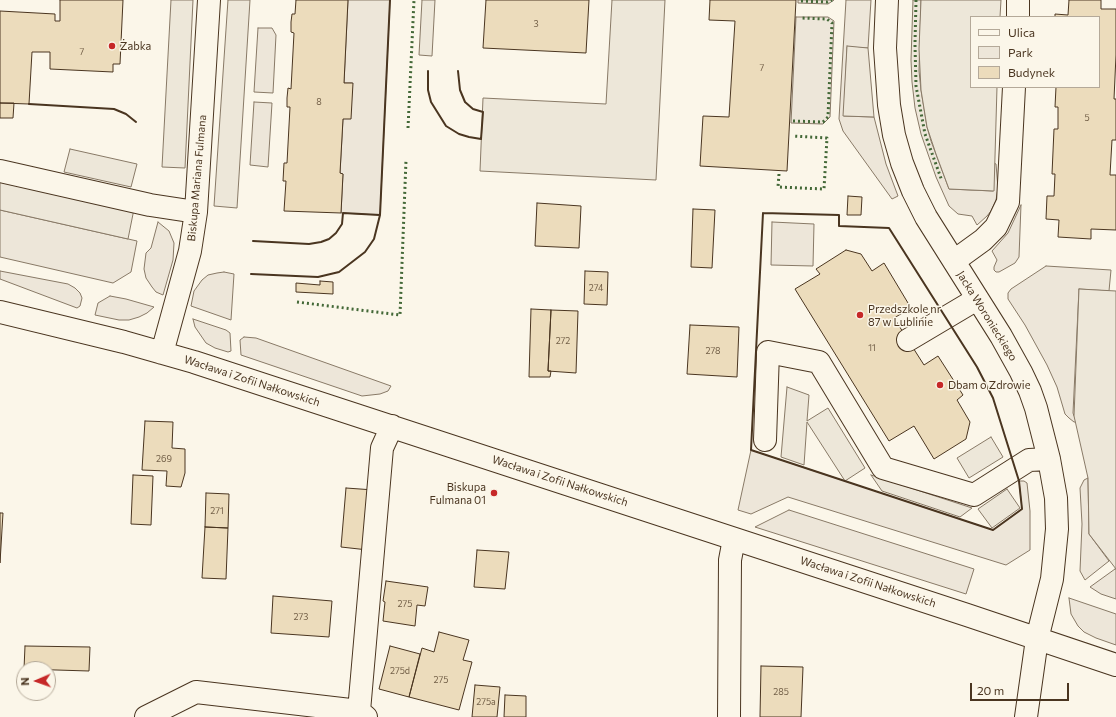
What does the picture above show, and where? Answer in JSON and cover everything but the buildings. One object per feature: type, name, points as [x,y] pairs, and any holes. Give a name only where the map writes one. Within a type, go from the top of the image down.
[{"type":"street","name":"Biskupa Mariana Fulmana","points":[[162,353],[190,251],[196,212],[209,0]]},
{"type":"street","name":"Jacka Woronieckiego","points":[[887,0],[885,48],[886,77],[894,135],[902,163],[913,191],[926,217],[1001,336],[1021,372],[1030,391],[1049,459],[1056,498],[1057,529],[1052,579],[1037,639],[1026,717]]},
{"type":"street","points":[[1018,0],[1018,16]]},
{"type":"street","points":[[954,261],[983,240],[996,227],[1008,202],[1014,88]]},
{"type":"street","points":[[0,171],[150,205],[196,212]]},
{"type":"street","points":[[908,340],[977,299]]},
{"type":"street","name":"Wacława i Zofii Nałkowskich","points":[[0,312],[83,332],[194,362],[1116,665]]},
{"type":"street","points":[[765,440],[768,352],[819,362],[841,381],[883,468],[974,495],[1029,460],[1049,459]]},
{"type":"street","points":[[146,717],[196,692],[363,714],[382,448],[392,426]]},
{"type":"street","points":[[729,717],[730,560],[734,539]]},
{"type":"green space","points":[[348,0],[390,0],[380,215],[341,213],[343,174],[340,173],[343,119],[352,83],[344,83]]},
{"type":"green space","points":[[798,0],[834,0],[828,4],[798,3]]},
{"type":"green space","points":[[846,0],[871,0],[868,48],[847,47],[844,116],[874,117],[886,164],[898,196],[892,199],[843,131],[839,119]]},
{"type":"green space","points":[[913,0],[921,0],[919,71],[927,127],[949,189],[993,191],[994,163],[996,164],[998,188],[996,200],[991,211],[977,225],[972,216],[958,214],[949,206],[936,177],[921,134],[915,108],[912,82],[911,60]]},
{"type":"green space","points":[[796,17],[828,17],[834,21],[830,117],[823,124],[791,123]]},
{"type":"green space","points":[[258,28],[272,28],[276,35],[273,93],[254,92]]},
{"type":"green space","points":[[254,102],[272,103],[268,167],[250,165]]},
{"type":"green space","points":[[1021,205],[1019,257],[1015,263],[999,272],[996,272],[994,267],[997,260],[992,251],[1008,233]]},
{"type":"green space","points":[[0,210],[137,241],[131,272],[113,283],[0,257]]},
{"type":"green space","points":[[158,222],[169,231],[174,243],[173,260],[163,295],[156,292],[152,287],[146,278],[144,269],[146,253],[151,248]]},
{"type":"green space","points":[[772,222],[814,224],[813,266],[771,265]]},
{"type":"green space","points":[[1046,266],[1111,270],[1109,291],[1079,289],[1073,413],[1079,422],[1074,422],[1065,414],[1057,387],[1047,365],[1025,325],[1008,299],[1008,293],[1011,289]]},
{"type":"green space","points":[[0,271],[68,284],[80,293],[82,298],[80,306],[77,308],[0,279]]},
{"type":"green space","points":[[224,272],[234,274],[231,320],[191,306],[194,291],[202,280],[208,275]]},
{"type":"green space","points":[[110,296],[154,307],[147,313],[129,320],[119,320],[95,315],[98,303]]},
{"type":"green space","points":[[193,319],[226,330],[230,333],[231,351],[228,352],[215,348],[206,343],[195,327]]},
{"type":"green space","points":[[244,337],[256,338],[391,386],[388,391],[380,394],[362,396],[241,355],[240,340]]},
{"type":"green space","points":[[751,450],[993,530],[1022,509],[1019,481],[1024,481],[1027,483],[1030,511],[1030,550],[1006,565],[788,497],[751,514],[738,510]]},
{"type":"green space","points":[[1088,478],[1089,534],[1109,561],[1085,580],[1080,571],[1082,524],[1080,488],[1084,480]]},
{"type":"green space","points":[[789,510],[974,569],[966,594],[755,527]]},
{"type":"green space","points":[[1115,569],[1116,599],[1101,594],[1090,587]]},
{"type":"green space","points":[[1069,598],[1116,614],[1116,645],[1084,632],[1078,626],[1071,614]]},
{"type":"shaded area","points":[[171,0],[193,0],[185,168],[162,167]]},
{"type":"shaded area","points":[[228,0],[250,0],[237,208],[214,206]]},
{"type":"shaded area","points":[[422,0],[435,0],[432,56],[419,55]]},
{"type":"shaded area","points":[[612,0],[665,0],[656,180],[480,171],[483,98],[606,104]]},
{"type":"shaded area","points":[[921,0],[1001,0],[1000,16],[970,16],[970,88],[997,88],[994,191],[949,189],[927,127],[921,90],[919,49]]},
{"type":"shaded area","points":[[847,46],[868,48],[874,117],[843,116]]},
{"type":"shaded area","points":[[70,149],[137,164],[131,187],[64,172]]},
{"type":"shaded area","points":[[0,179],[134,209],[128,239],[0,210]]},
{"type":"shaded area","points":[[1079,289],[1116,291],[1116,569],[1089,534],[1088,478],[1074,416]]},
{"type":"shaded area","points":[[787,387],[809,395],[807,421],[828,408],[865,468],[845,481],[807,422],[804,465],[781,457]]},
{"type":"shaded area","points":[[991,437],[1003,457],[969,478],[957,458]]},
{"type":"shaded area","points":[[871,475],[972,508],[960,517],[882,491]]},
{"type":"shaded area","points":[[1007,489],[1020,508],[992,528],[978,509]]},
{"type":"hedge","points":[[408,128],[414,0]]},
{"type":"hedge","points":[[801,1],[827,2],[832,0]]},
{"type":"hedge","points":[[916,0],[916,86],[925,134],[942,181]]},
{"type":"hedge","points":[[793,121],[823,122],[828,117],[832,23],[827,19],[801,18]]},
{"type":"hedge","points":[[779,174],[778,187],[824,189],[827,138],[793,136]]},
{"type":"hedge","points":[[297,302],[400,315],[406,160]]},
{"type":"wall","points":[[380,215],[390,0]]},
{"type":"wall","points":[[428,71],[428,90],[431,102],[446,126],[459,134],[481,139],[483,112],[473,109],[465,102],[460,90],[458,71]]},
{"type":"wall","points":[[29,104],[114,109],[126,114],[136,122]]},
{"type":"wall","points":[[251,274],[318,277],[339,272],[365,252],[374,239],[380,215],[343,213],[342,224],[336,233],[329,239],[321,242],[309,244],[253,241]]},
{"type":"wall","points":[[763,213],[839,215],[839,226],[889,228],[977,367],[993,398],[1019,481],[1022,509],[993,530],[751,450],[763,213]]},
{"type":"place","name":"Żabka","points":[[112,46]]},
{"type":"place","name":"Przedszkole nr 87 w Lublinie","points":[[860,315]]},
{"type":"place","name":"Dbam o Zdrowie","points":[[940,385]]},
{"type":"place","name":"Biskupa Fulmana 01","points":[[494,493]]}]
